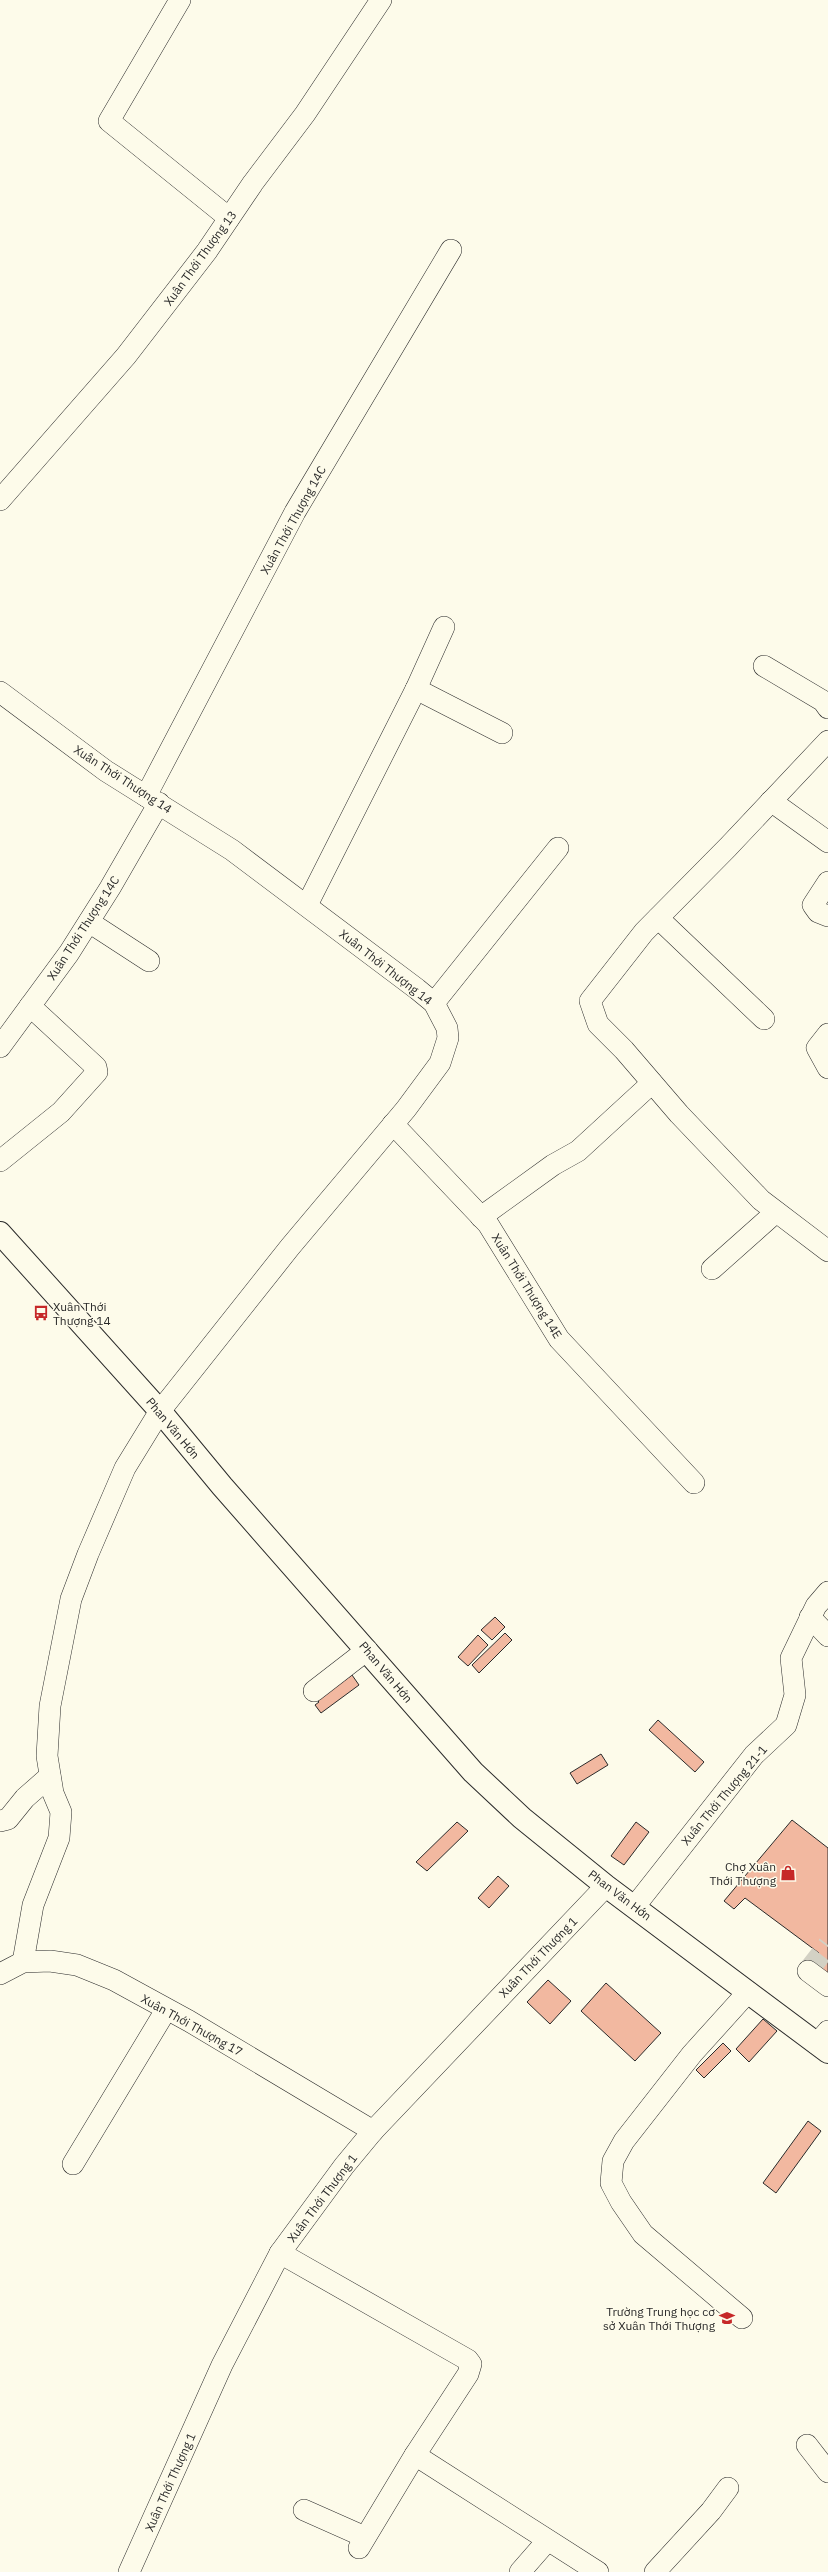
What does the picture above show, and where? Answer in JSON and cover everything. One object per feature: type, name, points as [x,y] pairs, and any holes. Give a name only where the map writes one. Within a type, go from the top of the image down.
[{"type":"main road","name":"Phan Văn Hớn","points":[[0,1233],[160,1411],[222,1486],[473,1772],[522,1818],[606,1886],[635,1906],[748,1992],[824,2042]]},
{"type":"street","points":[[180,0],[109,121],[230,218]]},
{"type":"street","name":"Xuân Thới Thượng 13","points":[[0,500],[126,356],[230,218],[305,114],[380,0]]},
{"type":"street","name":"Xuân Thới Thượng 14C","points":[[0,1047],[89,922],[153,800],[295,512],[451,250]]},
{"type":"street","points":[[307,905],[416,689],[444,627]]},
{"type":"street","points":[[764,666],[823,701],[828,708]]},
{"type":"street","points":[[416,689],[502,734]]},
{"type":"street","name":"Xuân Thới Thượng 14","points":[[0,692],[106,771],[232,850],[307,905],[434,1003],[447,1028],[448,1038],[440,1063],[393,1124],[290,1247],[160,1411],[125,1468],[71,1599],[50,1706],[47,1756],[53,1793],[61,1812],[59,1838],[33,1905],[23,1962]]},
{"type":"street","points":[[828,741],[644,932],[590,1001],[598,1024],[761,1200],[828,1251]]},
{"type":"street","points":[[771,801],[828,842]]},
{"type":"street","points":[[434,1003],[558,848]]},
{"type":"street","points":[[828,882],[813,905],[818,912],[828,916]]},
{"type":"street","points":[[658,918],[764,1019]]},
{"type":"street","points":[[89,922],[149,961]]},
{"type":"street","points":[[0,1161],[61,1112],[97,1072],[96,1067],[30,1006]]},
{"type":"street","points":[[828,1034],[817,1048],[828,1068]]},
{"type":"street","points":[[481,1217],[553,1165],[578,1151],[652,1083]]},
{"type":"street","name":"Xuân Thới Thượng 14E","points":[[393,1124],[488,1224],[559,1339],[694,1483]]},
{"type":"street","points":[[712,1269],[776,1212]]},
{"type":"street","name":"Xuân Thới Thượng 21-1","points":[[635,1906],[754,1755],[786,1725],[795,1695],[792,1658],[816,1606],[828,1592]]},
{"type":"street","points":[[810,1617],[828,1636]]},
{"type":"street","points":[[314,1691],[367,1650]]},
{"type":"street","points":[[0,1821],[8,1819],[25,1798],[50,1776]]},
{"type":"street","name":"Xuân Thới Thượng 1","points":[[129,2572],[222,2365],[280,2253],[344,2166],[373,2131],[606,1886]]},
{"type":"street","name":"Xuân Thới Thượng 17","points":[[0,1974],[23,1962],[50,1961],[77,1965],[114,1980],[249,2056],[373,2131]]},
{"type":"street","points":[[808,1971],[828,1986]]},
{"type":"street","points":[[742,2318],[643,2234],[620,2202],[611,2183],[613,2161],[624,2141],[692,2054],[748,1992]]},
{"type":"street","points":[[73,2164],[166,2010]]},
{"type":"street","points":[[280,2253],[449,2348],[471,2364],[468,2374],[415,2455],[362,2542],[304,2510]]},
{"type":"street","points":[[807,2444],[828,2472]]},
{"type":"street","points":[[415,2455],[547,2541],[598,2572]]},
{"type":"street","points":[[655,2572],[706,2517],[728,2488]]},
{"type":"street","points":[[520,2572],[547,2541]]},
{"type":"building","points":[[495,1617],[505,1627],[492,1640],[481,1630]]},
{"type":"building","points":[[505,1633],[512,1640],[479,1673],[472,1665]]},
{"type":"building","points":[[478,1635],[488,1645],[468,1666],[458,1657]]},
{"type":"building","points":[[352,1675],[359,1685],[321,1713],[315,1705],[319,1702],[317,1700]]},
{"type":"building","points":[[658,1720],[704,1762],[695,1772],[649,1730]]},
{"type":"building","points":[[601,1754],[608,1765],[577,1784],[570,1773]]},
{"type":"building","name":"Chợ Xuân Thới Thượng","points":[[792,1820],[828,1848],[828,1977],[810,1963],[819,1953],[745,1898],[734,1909],[724,1901]]},
{"type":"building","points":[[457,1822],[468,1831],[427,1871],[416,1862]]},
{"type":"building","points":[[636,1822],[649,1832],[624,1865],[611,1856]]},
{"type":"building","points":[[498,1876],[509,1886],[489,1908],[478,1898]]},
{"type":"building","points":[[548,1980],[571,2001],[550,2024],[527,2002]]},
{"type":"building","points":[[606,1983],[661,2033],[635,2061],[581,2011]]},
{"type":"building","points":[[763,2019],[777,2031],[749,2062],[736,2049]]},
{"type":"building","points":[[723,2043],[731,2051],[704,2078],[696,2070]]},
{"type":"building","points":[[808,2121],[821,2131],[776,2193],[763,2183]]},
{"type":"tunnel","points":[[808,1971],[828,1945]]},
{"type":"place","name":"Xuân Thới Thượng 14","points":[[41,1313]]},
{"type":"place","name":"Chợ Xuân Thới Thượng","points":[[788,1873]]},
{"type":"place","name":"Trường Trung học cơ sở Xuân Thới Thượng","points":[[727,2318]]}]
